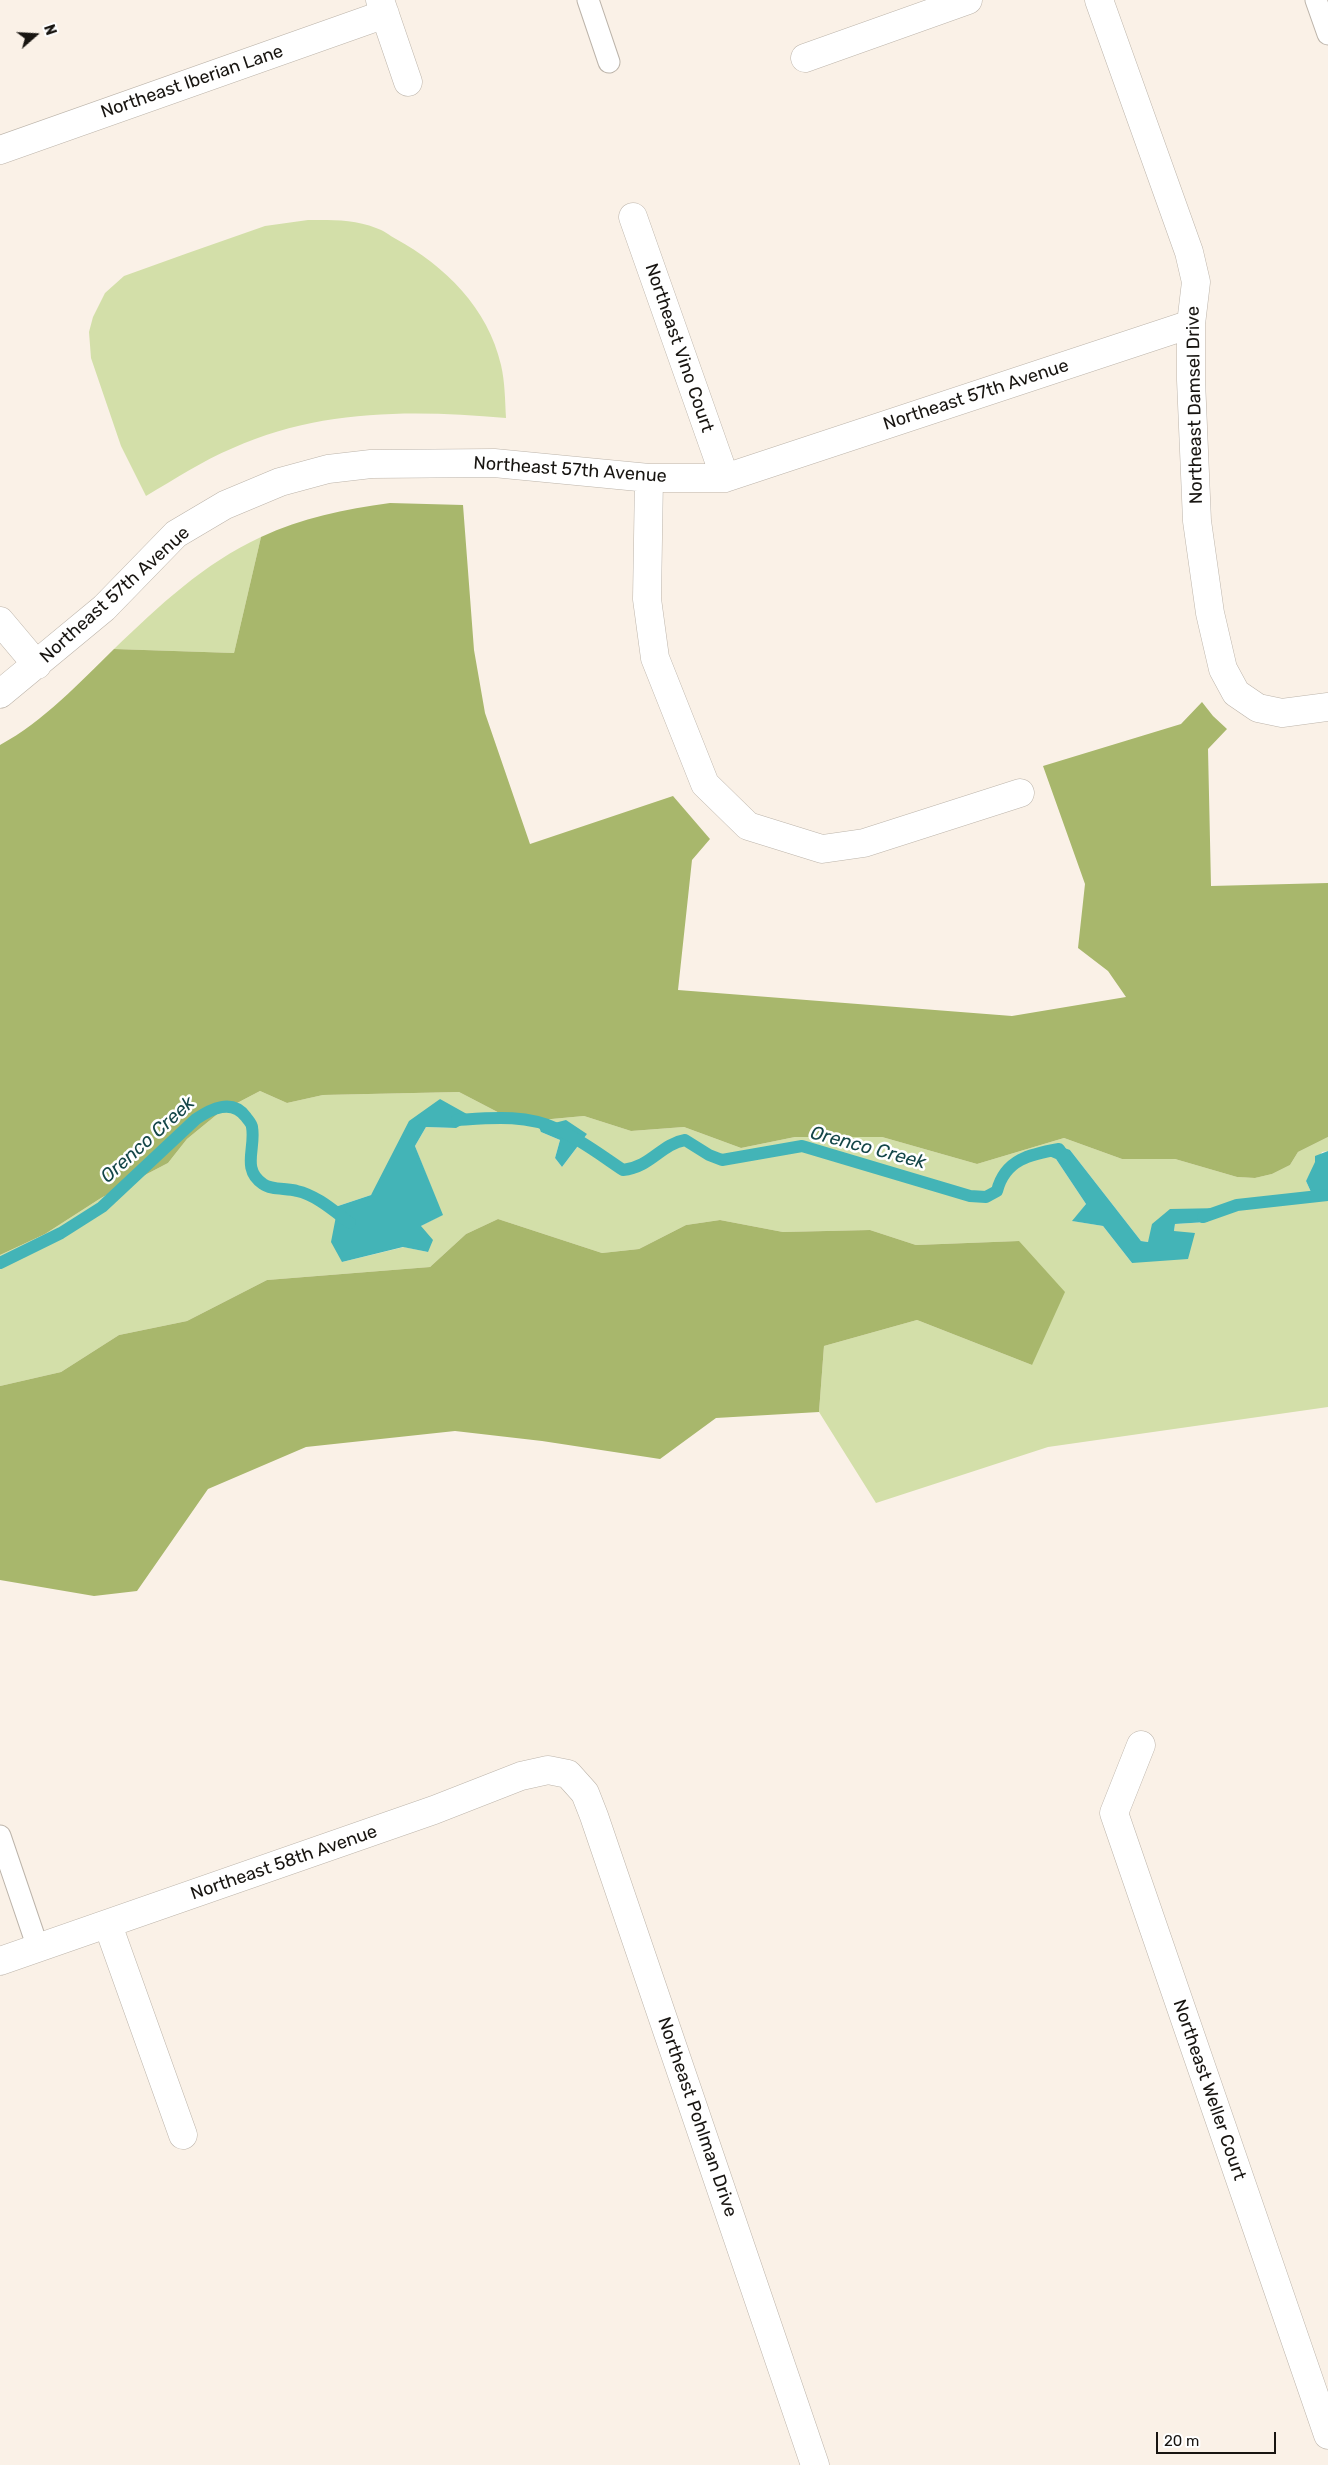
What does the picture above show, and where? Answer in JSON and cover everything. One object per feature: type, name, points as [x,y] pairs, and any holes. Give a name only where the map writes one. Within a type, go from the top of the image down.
[{"type":"street","points":[[805,58],[968,0]]},
{"type":"street","name":"Northeast Damsel Drive","points":[[1099,0],[1189,252],[1196,282],[1191,324],[1197,521],[1210,613],[1223,670],[1236,694],[1258,708],[1282,713],[1328,708]]},
{"type":"street","points":[[383,7],[408,82]]},
{"type":"street","name":"Northeast Iberian Lane","points":[[0,150],[383,7]]},
{"type":"street","name":"Northeast Vino Court","points":[[633,217],[725,478]]},
{"type":"street","name":"Northeast 57th Avenue","points":[[0,694],[37,666],[104,608],[176,534],[225,505],[280,482],[328,469],[390,464],[494,462],[649,478],[725,478],[1191,324]]},
{"type":"street","points":[[649,478],[647,599],[655,658],[705,784],[748,826],[822,849],[864,843],[1020,794]]},
{"type":"street","points":[[0,621],[37,666]]},
{"type":"street","name":"Northeast Weller Court","points":[[1141,1745],[1114,1813],[1328,2435]]},
{"type":"street","name":"Northeast 58th Avenue","points":[[0,1961],[434,1810],[522,1776],[548,1770],[568,1774]]},
{"type":"street","name":"Northeast Pohlman Drive","points":[[568,1774],[584,1793],[594,1816],[815,2465]]},
{"type":"street","points":[[108,1925],[183,2135]]},
{"type":"lane","points":[[588,0],[609,62]]},
{"type":"lane","points":[[1316,0],[1328,34]]},
{"type":"lane","points":[[0,1836],[38,1948]]},
{"type":"green space","points":[[308,220],[351,222],[368,225],[384,231],[431,262],[462,291],[475,307],[495,344],[505,391],[506,418],[436,414],[367,415],[299,426],[266,435],[222,453],[146,496],[121,446],[91,358],[89,332],[93,317],[105,293],[124,276],[265,226]]},
{"type":"green space","points":[[390,503],[463,505],[474,650],[485,713],[530,844],[673,796],[710,839],[692,860],[678,990],[1012,1016],[1126,997],[1108,971],[1078,948],[1085,884],[1043,766],[1181,724],[1202,702],[1227,729],[1208,749],[1211,886],[1328,883],[1328,1137],[1298,1152],[1290,1165],[1272,1174],[1255,1178],[1237,1177],[1175,1159],[1122,1159],[1064,1138],[977,1164],[882,1137],[795,1137],[741,1148],[684,1127],[631,1131],[584,1116],[530,1121],[511,1119],[459,1092],[323,1095],[287,1103],[260,1091],[220,1112],[187,1139],[168,1163],[101,1198],[45,1234],[0,1255],[0,745],[46,713],[114,649],[234,653],[261,537],[276,530],[324,515]]},
{"type":"green space","points":[[261,537],[234,653],[114,649],[165,601],[201,573]]},
{"type":"green space","points":[[260,1091],[287,1103],[323,1095],[459,1092],[511,1119],[530,1121],[584,1116],[631,1131],[684,1127],[741,1148],[795,1137],[882,1137],[977,1164],[1064,1138],[1122,1159],[1175,1159],[1237,1177],[1255,1178],[1272,1174],[1290,1165],[1298,1152],[1328,1137],[1328,1151],[1322,1152],[1306,1181],[1311,1192],[1328,1201],[1328,1407],[1048,1447],[876,1503],[819,1412],[824,1346],[917,1320],[1032,1365],[1019,1241],[916,1245],[870,1230],[783,1232],[720,1220],[686,1225],[639,1249],[602,1253],[498,1219],[466,1234],[430,1267],[267,1280],[187,1321],[119,1335],[61,1372],[0,1386],[0,1255],[45,1234],[101,1198],[168,1163],[187,1139],[220,1112]],"holes":[[[440,1099],[456,1128],[426,1127],[415,1146],[442,1215],[421,1226],[428,1252],[404,1247],[342,1262],[338,1206],[371,1195]],[[541,1132],[587,1134],[562,1167],[555,1158],[560,1140]],[[1070,1150],[1141,1241],[1148,1242],[1170,1210],[1207,1222],[1175,1224],[1174,1231],[1132,1263],[1103,1226],[1073,1221],[1086,1204],[1056,1159]]]},
{"type":"green space","points":[[498,1219],[602,1253],[639,1249],[686,1225],[720,1220],[783,1232],[870,1230],[916,1245],[1019,1241],[1065,1292],[1032,1365],[917,1320],[824,1346],[819,1412],[716,1418],[660,1459],[542,1441],[455,1431],[306,1447],[208,1489],[137,1591],[94,1596],[0,1580],[0,1386],[61,1372],[119,1335],[187,1321],[267,1280],[430,1267],[466,1234]]},
{"type":"water","points":[[440,1099],[474,1118],[456,1128],[426,1127],[415,1146],[443,1215],[421,1226],[433,1240],[428,1252],[403,1247],[342,1262],[331,1242],[338,1206],[371,1195],[409,1121]]},
{"type":"water","points":[[566,1120],[587,1134],[562,1167],[555,1158],[560,1140],[541,1132],[539,1127]]},
{"type":"water","points":[[1056,1145],[1070,1150],[1141,1241],[1148,1242],[1152,1224],[1170,1209],[1222,1208],[1207,1222],[1175,1224],[1174,1231],[1195,1233],[1188,1259],[1132,1263],[1103,1226],[1072,1221],[1086,1204],[1056,1159],[1049,1156]]},
{"type":"water","points":[[1328,1151],[1328,1201],[1311,1192],[1306,1181],[1315,1162],[1315,1156]]},
{"type":"waterway","name":"Orenco Creek","points":[[0,1263],[61,1233],[102,1207],[196,1119],[221,1107],[234,1108],[240,1111],[251,1125],[253,1135],[251,1165],[256,1178],[266,1186],[293,1190],[311,1196],[350,1223]]},
{"type":"waterway","name":"Orenco Creek","points":[[457,1120],[508,1118],[545,1124],[591,1148],[623,1170],[641,1165],[669,1146],[685,1140],[709,1155],[722,1160],[802,1146],[970,1196],[986,1197],[997,1191],[1006,1172],[1020,1160],[1029,1156],[1059,1149],[1065,1158]]},
{"type":"waterway","name":"Orenco Creek","points":[[1203,1217],[1237,1205],[1328,1195]]}]
